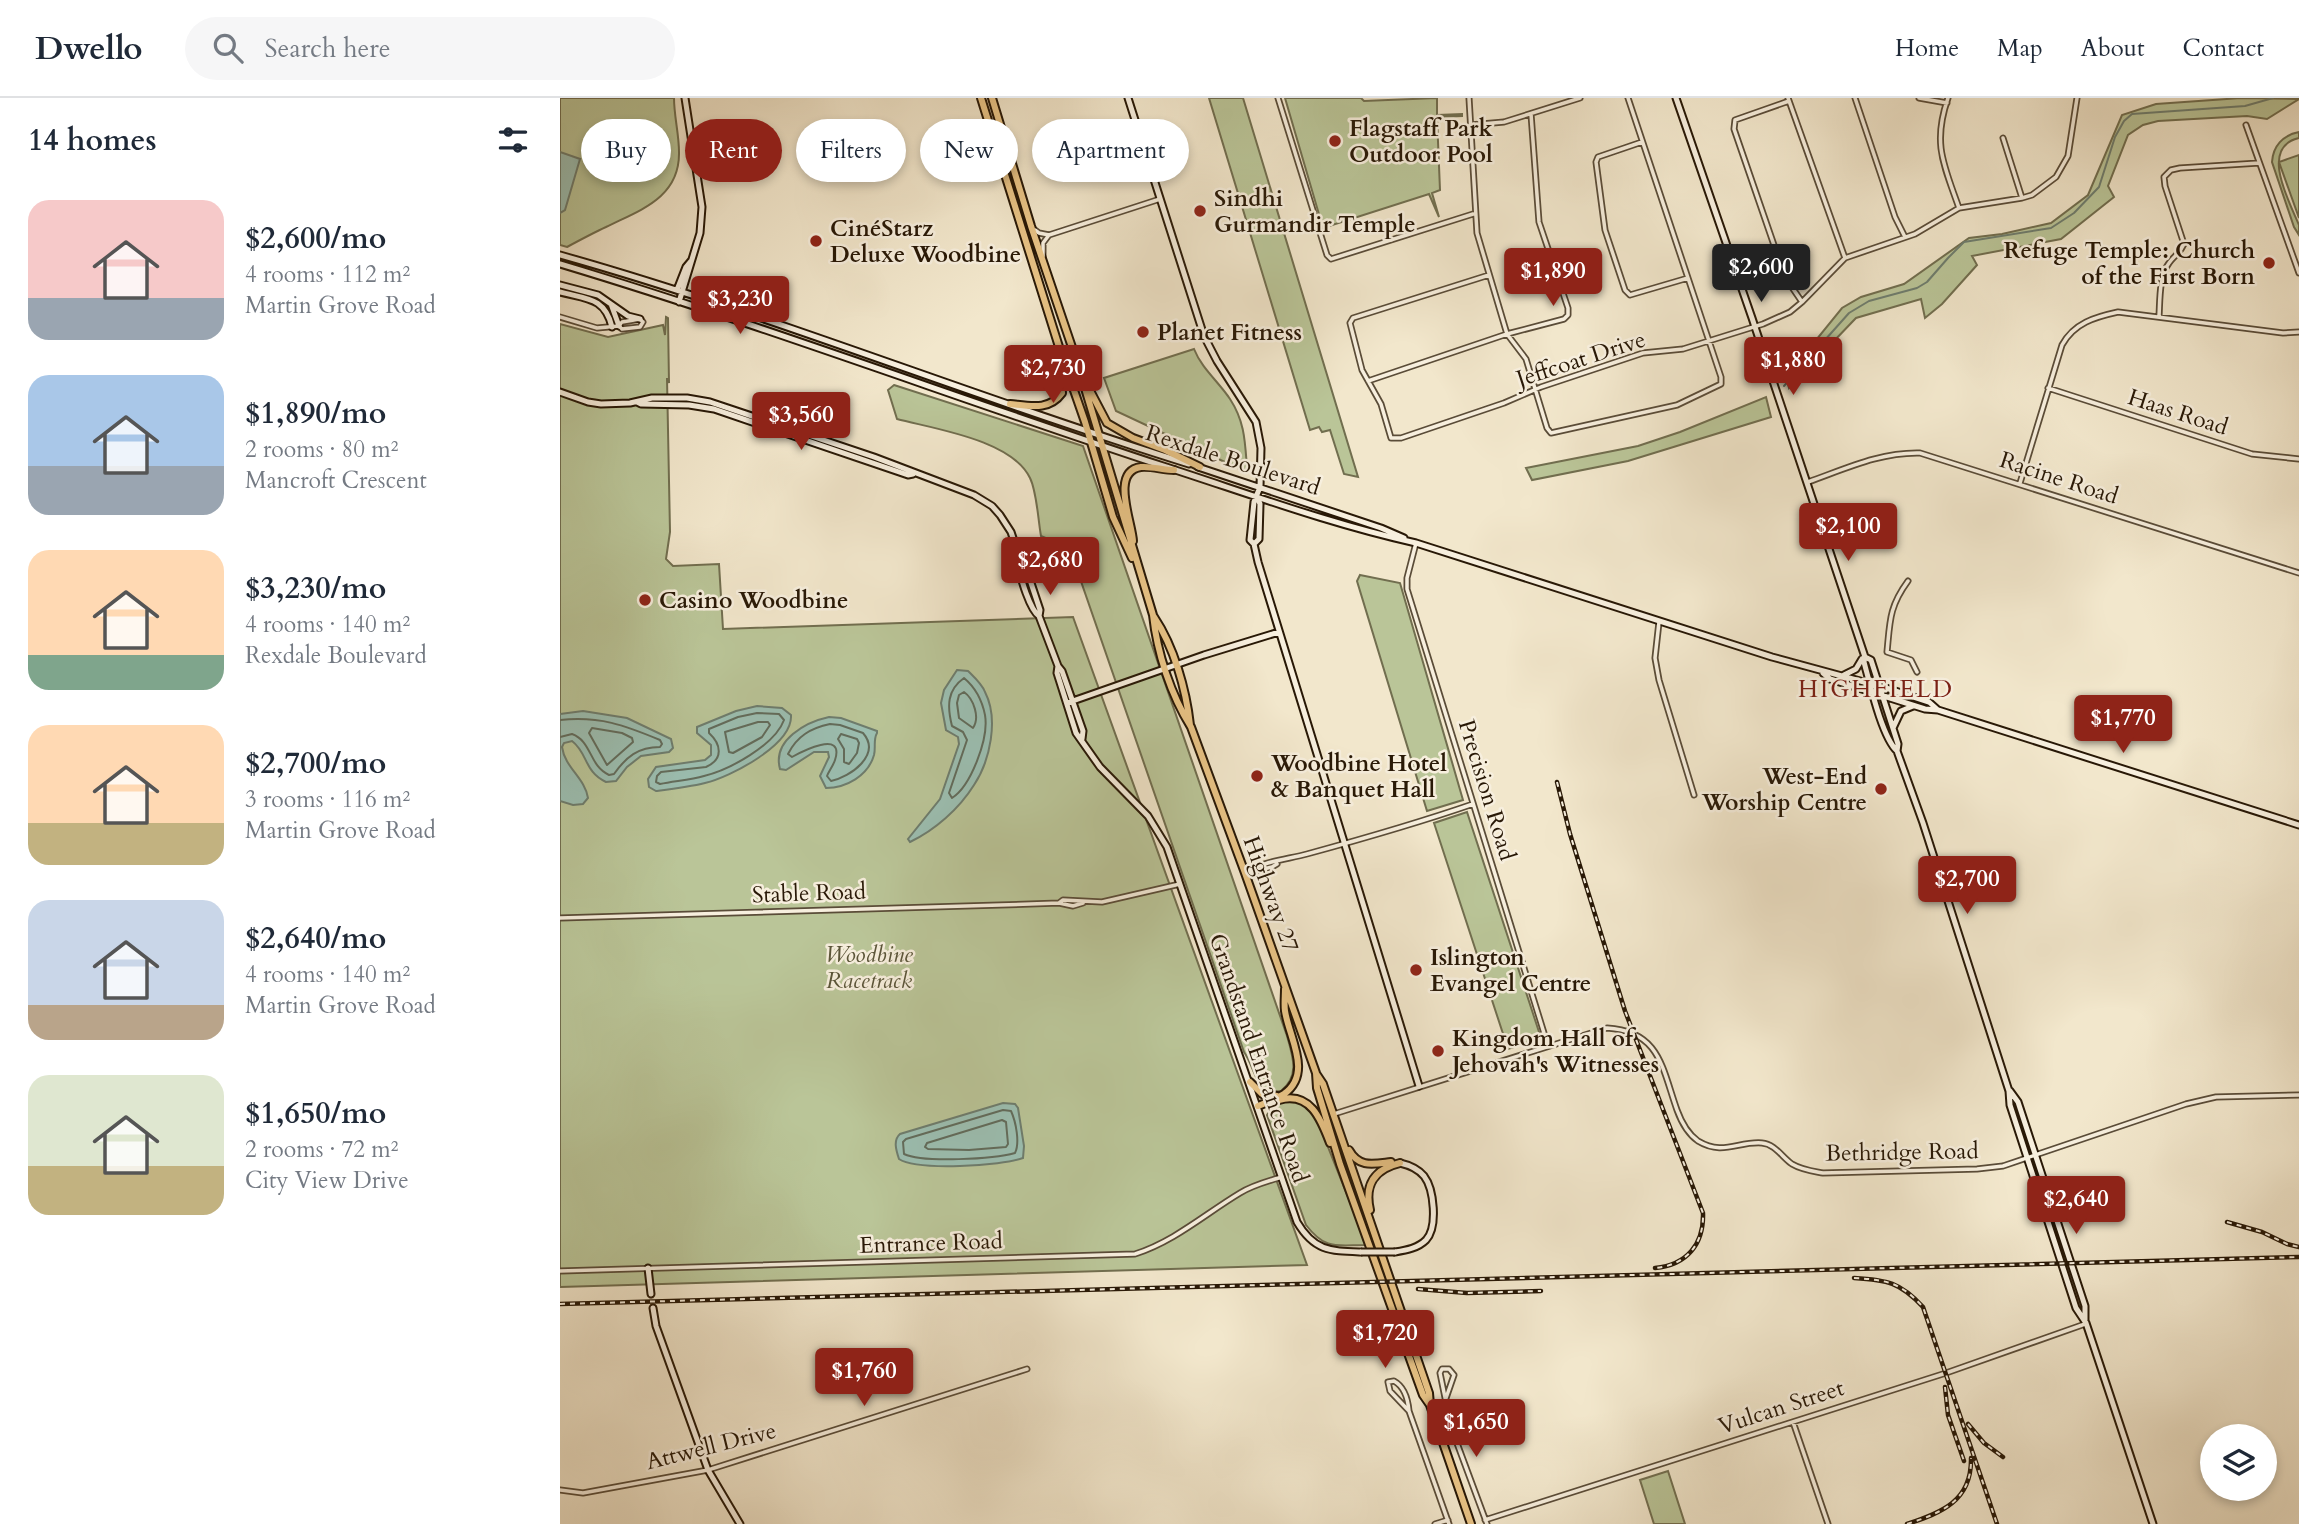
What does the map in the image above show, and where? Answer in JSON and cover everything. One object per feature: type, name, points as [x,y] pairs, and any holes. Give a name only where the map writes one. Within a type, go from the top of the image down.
[{"type":"main road","points":[[676,300],[701,229],[702,206],[685,98]]},
{"type":"main road","name":"Highway 27","points":[[981,98],[1060,350],[1092,442],[1113,517],[1137,566]]},
{"type":"main road","name":"Highway 27","points":[[992,98],[1031,226],[1078,365],[1179,708],[1191,727],[1316,1073],[1334,1114],[1471,1524]]},
{"type":"main road","points":[[1128,98],[1204,336],[1256,422],[1261,448],[1260,487],[1254,502],[1250,540],[1254,544],[1419,1086]]},
{"type":"main road","points":[[1676,98],[1808,482],[1865,655],[1864,663],[1872,692],[1890,745],[1897,751]]},
{"type":"main road","name":"Rexdale Boulevard","points":[[560,255],[823,338],[1098,435],[1381,528],[1416,543],[1659,622],[1822,672],[1870,683],[1929,702],[1938,710]]},
{"type":"main road","name":"Rexdale Boulevard","points":[[560,264],[908,377],[1174,470],[1379,535],[1416,543]]},
{"type":"main road","points":[[601,276],[604,267]]},
{"type":"main road","points":[[560,285],[598,295],[628,316],[640,319]]},
{"type":"main road","points":[[560,292],[600,303],[615,327]]},
{"type":"main road","points":[[611,304],[615,327]]},
{"type":"main road","points":[[1010,404],[1046,406],[1057,400],[1062,393],[1060,350]]},
{"type":"main road","points":[[1078,365],[1107,423],[1133,438],[1200,467]]},
{"type":"main road","name":"Grandstand Entrance Road","points":[[560,391],[593,404],[637,402],[714,409],[908,475],[913,474],[983,500],[992,506],[1007,524],[1015,544],[1013,549],[1020,572],[1058,666],[1057,673],[1070,702],[1076,733],[1100,768],[1139,806],[1157,828],[1167,847],[1297,1222],[1315,1244],[1325,1250],[1395,1252],[1419,1246],[1431,1233],[1434,1222],[1428,1185],[1424,1176],[1400,1163]]},
{"type":"main road","points":[[1133,550],[1133,530],[1124,495],[1125,480],[1130,472],[1139,467],[1174,470]]},
{"type":"main road","name":"Highway 27","points":[[1153,615],[1165,633],[1188,706],[1191,727]]},
{"type":"main road","points":[[1070,702],[1279,632]]},
{"type":"main road","points":[[1844,676],[1856,669],[1865,655]]},
{"type":"main road","points":[[1865,655],[1871,660],[1893,728],[1898,744],[1897,751],[1923,823],[2076,1308],[2086,1323]]},
{"type":"main road","name":"Rexdale Boulevard","points":[[1822,672],[1830,678],[1872,692],[1938,710],[2299,825]]},
{"type":"main road","points":[[1893,728],[1901,711],[1914,705]]},
{"type":"main road","points":[[1258,1106],[1282,1095],[1295,1082],[1298,1065],[1284,1011],[1284,984]]},
{"type":"main road","name":"Highway 27","points":[[1316,1073],[1317,1088],[1340,1164],[1423,1395],[1430,1405]]},
{"type":"main road","points":[[1250,1082],[1266,1096],[1282,1095]]},
{"type":"main road","points":[[2009,1091],[2018,1102],[2085,1306],[2086,1323],[2152,1522],[2159,1524]]},
{"type":"main road","points":[[1274,1099],[1292,1097],[1308,1103],[1323,1126],[1340,1164]]},
{"type":"main road","points":[[1338,1126],[1351,1154],[1357,1160],[1367,1165],[1400,1163]]},
{"type":"main road","points":[[1376,1239],[1369,1190],[1375,1175],[1382,1168],[1400,1163]]},
{"type":"main road","points":[[648,1268],[651,1294]]},
{"type":"main road","points":[[653,1308],[656,1326],[708,1470],[740,1524]]},
{"type":"street","points":[[1278,98],[1323,242],[1331,259],[1474,214]]},
{"type":"street","points":[[1469,98],[1477,233],[1507,334],[1526,359],[1547,428],[1551,433],[1677,405],[1721,384],[1721,377],[1628,98]]},
{"type":"street","points":[[1470,125],[1504,122],[1580,98]]},
{"type":"street","points":[[1855,98],[1895,217],[1905,237]]},
{"type":"street","points":[[1919,98],[1947,100],[1940,127],[1940,149],[1959,208]]},
{"type":"street","name":"Jeffcoat Drive","points":[[1489,275],[1353,318],[1349,325],[1367,382],[1381,404],[1391,438],[1395,439],[1504,403],[1643,353],[1683,349],[1755,326],[1790,312],[1845,258],[1905,237],[1959,208],[2022,198],[2049,184],[2064,165],[2071,145],[2077,98]]},
{"type":"street","points":[[1802,302],[1786,277],[1734,129],[1735,120],[1789,99],[1845,258]]},
{"type":"street","points":[[1367,382],[1507,334],[1564,319],[1568,315],[1539,222],[1531,114]]},
{"type":"street","points":[[2246,125],[2299,273]]},
{"type":"street","points":[[2003,138],[2022,198]]},
{"type":"street","points":[[1643,142],[1598,158],[1596,162],[1605,230],[1625,290],[1630,295],[1688,278]]},
{"type":"street","points":[[2158,316],[2164,273],[2184,244],[2164,177],[2171,170],[2180,168],[2259,163]]},
{"type":"street","points":[[1031,226],[1039,233],[1049,235],[1162,198]]},
{"type":"street","points":[[1044,258],[1044,243],[1049,235]]},
{"type":"street","points":[[2020,483],[2062,345],[2080,324],[2118,312],[2283,333],[2299,332]]},
{"type":"street","points":[[560,317],[597,328],[615,327],[622,330],[640,327],[643,323],[640,319]]},
{"type":"street","name":"Haas Road","points":[[2048,388],[2252,454],[2299,460]]},
{"type":"street","name":"Racine Road","points":[[1808,482],[1880,457],[1898,453],[1920,453],[2299,573]]},
{"type":"street","name":"Precision Road","points":[[1416,543],[1406,578],[1407,589],[1548,1046]]},
{"type":"street","points":[[1908,581],[1895,598],[1887,652],[1911,660],[1917,672]]},
{"type":"street","points":[[1659,622],[1655,658],[1659,680],[1694,794]]},
{"type":"street","points":[[1245,873],[1253,867],[1346,843],[1473,804]]},
{"type":"street","name":"Stable Road","points":[[560,918],[1059,903],[1063,900],[1102,902],[1180,884]]},
{"type":"street","name":"Bethridge Road","points":[[1334,1114],[1607,1028],[1626,1029],[1644,1038],[1656,1051],[1684,1126],[1697,1140],[1713,1147],[1729,1148],[1763,1143],[1775,1148],[1791,1163],[1806,1170],[1823,1173],[2003,1166],[2186,1104],[2216,1097],[2299,1095]]},
{"type":"street","name":"Entrance Road","points":[[560,1271],[1135,1254],[1157,1247],[1241,1193],[1282,1177]]},
{"type":"street","name":"Vulcan Street","points":[[1486,1522],[1946,1373],[2086,1323]]},
{"type":"street","name":"Attwell Drive","points":[[560,1490],[583,1493],[708,1470],[1027,1369]]},
{"type":"street","points":[[1445,1401],[1454,1375],[1449,1369],[1443,1369],[1440,1373],[1445,1401],[1451,1427],[1486,1522]]},
{"type":"street","points":[[1409,1411],[1390,1391],[1388,1382],[1394,1381],[1400,1385],[1408,1401],[1409,1411],[1448,1522],[1435,1524]]},
{"type":"street","points":[[1793,1422],[1828,1524]]},
{"type":"green space","points":[[560,98],[674,98],[679,152],[678,168],[673,181],[656,200],[632,215],[567,247],[560,245]]},
{"type":"green space","points":[[1209,98],[1243,98],[1358,477],[1344,474],[1330,430],[1322,432],[1319,427],[1310,430]]},
{"type":"green space","points":[[1285,98],[1361,98],[1364,101],[1437,98],[1437,115],[1462,114],[1437,117],[1440,190],[1432,193],[1439,217],[1429,194],[1323,228]]},
{"type":"green space","points":[[2241,98],[2299,99],[2267,119],[2247,116],[2158,121],[2143,125],[2128,135],[2108,186],[2114,197],[2061,239],[1972,256],[1977,265],[1942,304],[1925,318],[1921,299],[1856,318],[1789,388],[1786,377],[1842,308],[1861,297],[1904,284],[1969,238],[2051,223],[2088,195],[2122,115],[2156,104]]},
{"type":"green space","points":[[2299,132],[2299,138],[2287,143],[2281,152],[2279,163],[2284,189],[2299,225],[2299,235],[2272,162],[2274,151],[2280,142]]},
{"type":"green space","points":[[2299,155],[2299,218],[2279,162]]},
{"type":"green space","name":"Woodbine Racetrack","points":[[666,317],[670,532],[666,559],[673,566],[719,564],[723,629],[1073,617],[1307,1265],[560,1287],[560,324],[608,337],[663,325],[665,335]]},
{"type":"green space","points":[[1194,349],[1239,416],[1246,449],[1247,468],[1244,471],[1116,411],[1104,378]]},
{"type":"green space","points":[[894,385],[1083,446],[1287,1036],[1293,1059],[1293,1073],[1281,1091],[1267,1092],[1259,1083],[1244,1052],[1076,567],[1062,545],[1041,536],[1036,498],[1030,478],[1021,465],[990,445],[897,419],[888,390]]},
{"type":"green space","points":[[1766,397],[1771,417],[1628,461],[1532,480],[1526,468],[1638,446]]},
{"type":"green space","points":[[1360,575],[1400,583],[1463,800],[1427,811],[1357,581]]},
{"type":"green space","points":[[1467,812],[1541,1038],[1508,1049],[1434,823]]},
{"type":"green space","points":[[1297,1100],[1310,1108],[1318,1122],[1367,1245],[1340,1246],[1326,1243],[1306,1225],[1267,1115],[1271,1108],[1283,1102]]},
{"type":"green space","points":[[1668,1471],[1685,1524],[1654,1524],[1640,1480]]},
{"type":"water","points":[[560,152],[580,159],[565,210],[560,213]]},
{"type":"water","points":[[957,670],[968,671],[984,689],[992,727],[988,752],[980,775],[961,802],[937,825],[910,842],[908,839],[940,799],[959,744],[958,737],[946,730],[941,703],[944,690]]},
{"type":"water","points":[[757,706],[782,708],[791,715],[789,726],[782,737],[758,758],[744,767],[705,783],[656,791],[649,787],[648,779],[656,767],[705,760],[711,755],[711,745],[697,733],[697,727],[736,711]]},
{"type":"water","points":[[583,711],[627,718],[671,739],[673,748],[669,752],[641,756],[627,767],[616,781],[606,782],[594,773],[572,741],[564,743],[564,754],[588,798],[583,804],[573,805],[560,801],[560,714]]},
{"type":"water","points":[[829,717],[841,718],[877,731],[874,755],[867,769],[848,783],[826,788],[820,776],[829,757],[828,752],[814,752],[786,770],[780,769],[781,749],[786,741],[801,728]]},
{"type":"water","points":[[1003,1103],[1015,1104],[1018,1108],[1024,1146],[1023,1158],[960,1166],[923,1165],[899,1159],[896,1142],[900,1134]]},
{"type":"waterway","points":[[1784,386],[1849,313],[1869,301],[1917,288],[1927,282],[1964,242],[2051,228],[2074,213],[2099,187],[2115,137],[2124,121],[2132,114],[2245,106],[2273,98]]},
{"type":"tunnel","points":[[651,1294],[653,1308]]},
{"type":"railway","points":[[1557,782],[1570,834],[1625,1011],[1703,1213],[1700,1234],[1691,1251],[1676,1262],[1655,1268]]},
{"type":"railway","points":[[2227,1222],[2299,1247]]},
{"type":"railway","points":[[560,1304],[2299,1257]]},
{"type":"railway","points":[[1854,1278],[1900,1287],[1923,1307],[1997,1524]]},
{"type":"railway","points":[[1418,1289],[1467,1293],[1541,1291]]},
{"type":"railway","points":[[1945,1387],[1948,1415],[1964,1461]]},
{"type":"railway","points":[[1968,1424],[1984,1443],[2003,1457]]},
{"type":"railway","points":[[1907,1524],[1942,1510],[1960,1495],[1970,1473],[1971,1458]]},
{"type":"place","name":"Flagstaff Park Outdoor Pool","points":[[1335,141]]},
{"type":"place","name":"Sindhi Gurmandir Temple","points":[[1200,211]]},
{"type":"place","name":"CinéStarz Deluxe Woodbine","points":[[816,241]]},
{"type":"place","name":"Refuge Temple: Church of the First Born","points":[[2269,263]]},
{"type":"place","name":"Planet Fitness","points":[[1143,332]]},
{"type":"place","name":"Casino Woodbine","points":[[645,600]]},
{"type":"place","name":"Woodbine Hotel & Banquet Hall","points":[[1257,776]]},
{"type":"place","name":"West-End Worship Centre","points":[[1881,789]]},
{"type":"place","name":"Islington Evangel Centre","points":[[1416,970]]},
{"type":"place","name":"Kingdom Hall of Jehovah's Witnesses","points":[[1438,1051]]},
{"type":"district","name":"HIGHFIELD","points":[[1876,689]]}]
